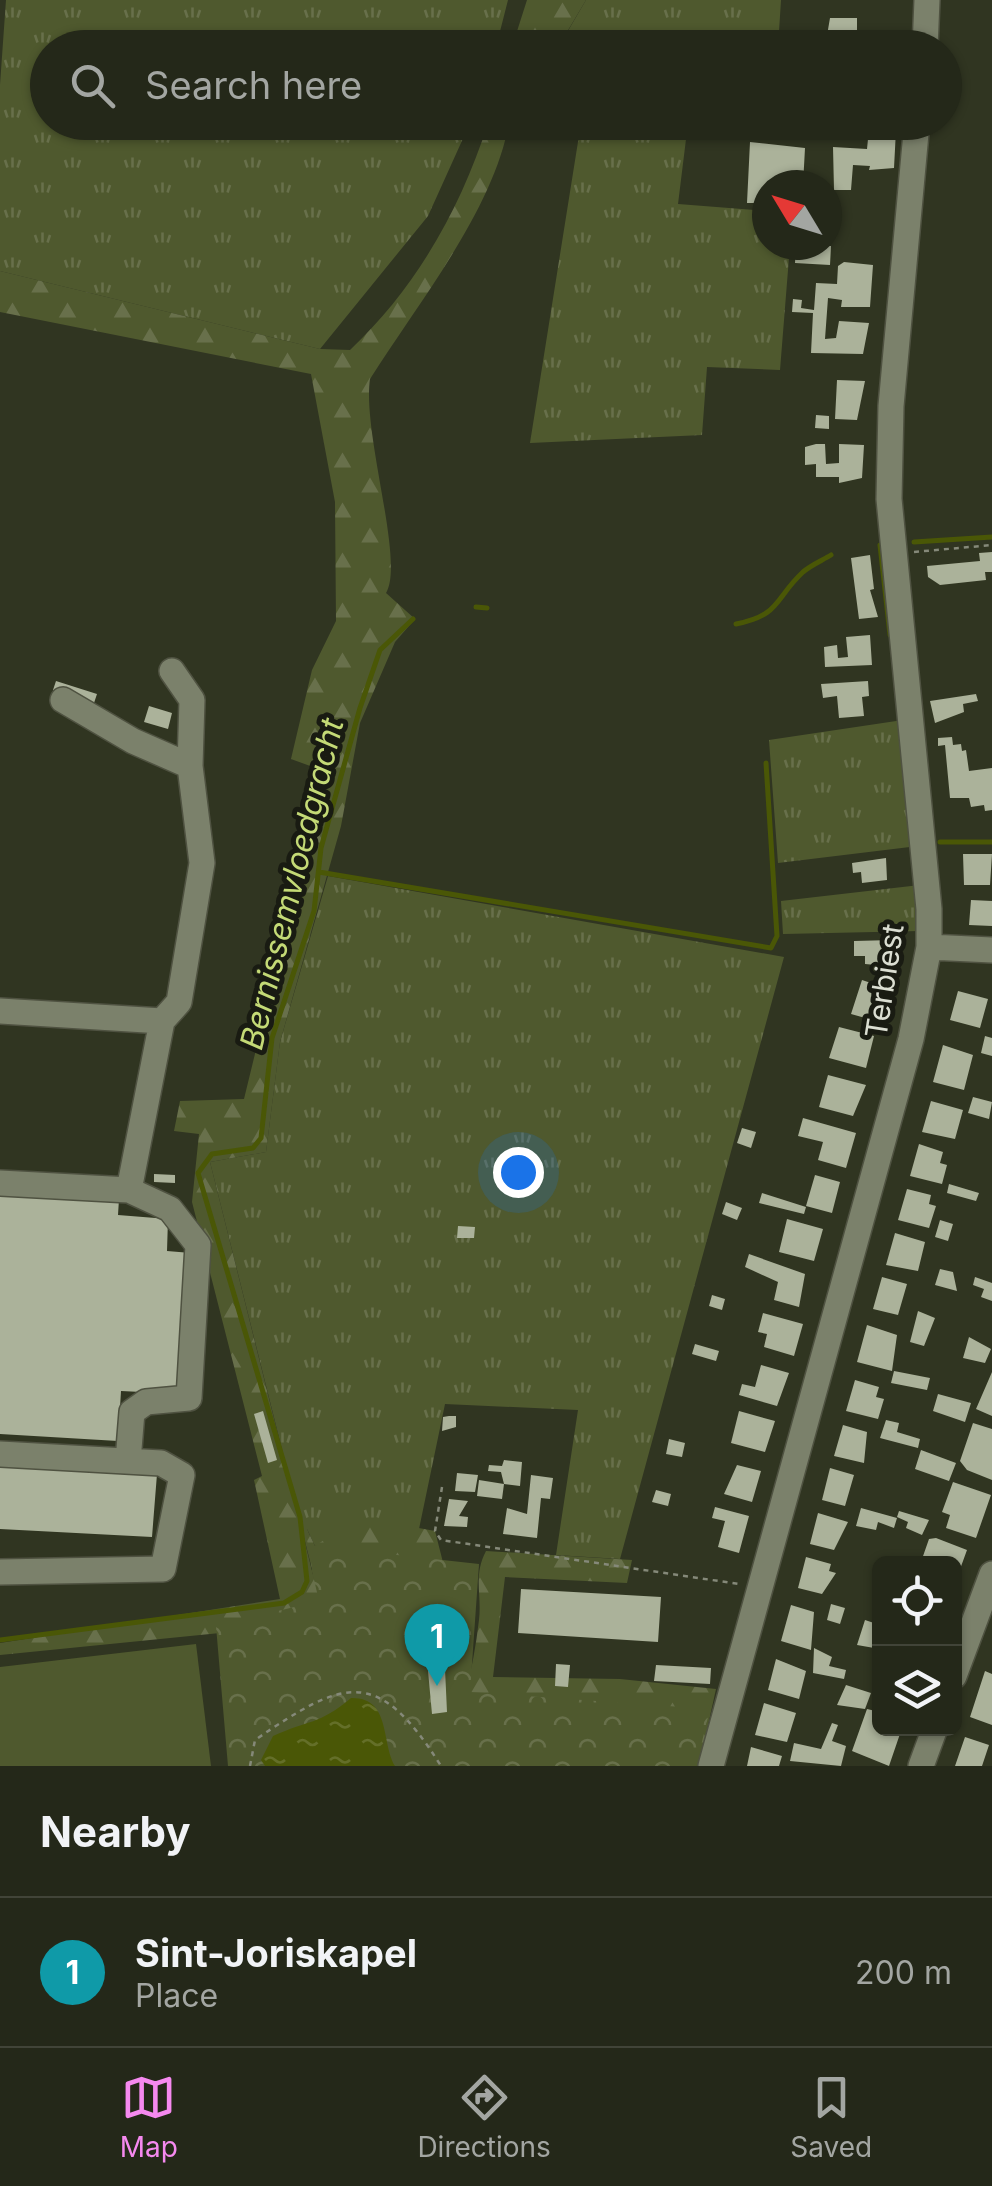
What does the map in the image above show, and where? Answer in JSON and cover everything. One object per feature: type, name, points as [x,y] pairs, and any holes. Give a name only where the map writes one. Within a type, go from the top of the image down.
[{"type":"street","points":[[925,30],[927,0]]},
{"type":"street","name":"Terbiest","points":[[712,1766],[911,1038],[929,946],[892,554],[891,406],[916,140]]},
{"type":"street","points":[[129,1190],[162,1021],[179,1002],[202,862],[190,766],[192,700],[172,671]]},
{"type":"street","points":[[62,700],[132,741],[190,766]]},
{"type":"street","points":[[929,946],[992,950]]},
{"type":"street","points":[[0,1011],[162,1021]]},
{"type":"street","points":[[0,1182],[129,1190],[170,1208],[198,1244],[189,1398],[146,1402],[132,1412],[128,1460]]},
{"type":"street","points":[[0,1454],[161,1462],[182,1475],[163,1569],[0,1572]]},
{"type":"street","points":[[962,1655],[992,1574]]},
{"type":"street","points":[[921,1766],[932,1736]]},
{"type":"path","points":[[892,554],[992,545]]},
{"type":"path","points":[[442,1487],[435,1531],[441,1540],[760,1587]]},
{"type":"path","points":[[250,1766],[255,1740],[322,1698],[358,1689],[380,1698],[429,1747],[441,1766]]},
{"type":"green space","points":[[6,0],[508,0],[500,30],[30,30],[30,140],[462,140],[428,216],[320,349],[0,271],[0,85]]},
{"type":"green space","points":[[527,0],[586,0],[568,30],[517,30]]},
{"type":"green space","points":[[586,0],[781,0],[779,30],[568,30]]},
{"type":"green space","points":[[482,140],[504,140],[471,223],[370,379],[372,431],[390,554],[386,593],[415,619],[395,642],[360,723],[341,826],[280,1042],[266,1152],[210,1162],[314,1579],[304,1523],[315,1546],[359,1517],[435,1531],[448,1582],[220,1633],[0,1655],[0,1643],[280,1599],[254,1480],[262,1476],[192,1202],[199,1134],[174,1131],[180,1101],[244,1099],[324,771],[291,759],[312,670],[336,621],[335,502],[311,374],[0,312],[0,271],[320,349],[350,350],[416,273],[450,216]]},
{"type":"green space","points":[[578,140],[686,140],[678,204],[752,210],[752,260],[789,260],[780,370],[707,367],[702,435],[530,443]]},
{"type":"green space","points":[[903,720],[918,846],[778,863],[769,740]]},
{"type":"green space","points":[[328,876],[784,957],[620,1559],[556,1555],[578,1410],[445,1404],[419,1529],[400,1527],[315,1546],[307,1529],[320,1601],[210,1162],[266,1152],[280,1042]]},
{"type":"green space","points":[[920,885],[919,931],[783,934],[781,901]]},
{"type":"green space","points":[[315,1546],[479,1564],[470,1692],[710,1709],[696,1766],[228,1766],[216,1626],[319,1601],[312,1571]]},
{"type":"green space","points":[[486,1551],[632,1560],[627,1583],[505,1577],[493,1677],[620,1679],[716,1689],[699,1766],[445,1766],[473,1657],[479,1620],[479,1577]]},
{"type":"green space","points":[[196,1644],[211,1766],[0,1766],[0,1667]]},
{"type":"water","points":[[351,1698],[364,1700],[379,1713],[395,1766],[265,1766],[261,1760],[273,1736],[321,1718]]},
{"type":"building","points":[[830,18],[857,18],[857,30],[828,30]]},
{"type":"building","points":[[868,140],[895,140],[894,168],[869,170],[870,166],[853,165],[851,190],[842,190],[842,170],[834,170],[833,147],[867,149]]},
{"type":"building","points":[[750,142],[805,148],[804,170],[752,170],[752,203],[747,203]]},
{"type":"building","points":[[795,260],[830,260],[830,265]]},
{"type":"building","points":[[844,262],[873,265],[870,307],[841,307],[842,300],[828,298],[825,339],[836,338],[839,321],[869,323],[863,354],[811,353],[813,313],[792,312],[793,299],[802,300],[801,308],[814,310],[816,283],[837,284],[838,266]]},
{"type":"building","points":[[837,380],[865,381],[857,420],[835,419]]},
{"type":"building","points":[[816,415],[829,416],[829,429],[815,428]]},
{"type":"building","points":[[825,444],[826,464],[839,463],[839,444],[864,445],[862,478],[839,483],[839,477],[816,477],[816,464],[805,465],[805,447]]},
{"type":"building","points":[[992,552],[992,572],[985,572],[986,580],[940,585],[928,577],[927,566],[980,561],[979,553]]},
{"type":"building","points":[[870,555],[874,589],[870,590],[878,617],[859,619],[851,558]]},
{"type":"building","points":[[870,635],[872,665],[825,667],[824,647],[837,645],[838,658],[848,657],[846,637]]},
{"type":"building","points":[[56,681],[97,694],[94,703],[53,690]]},
{"type":"building","points":[[868,681],[869,696],[862,697],[864,716],[839,718],[837,696],[823,698],[821,684]]},
{"type":"building","points":[[976,694],[978,701],[963,704],[964,712],[935,723],[930,701]]},
{"type":"building","points":[[149,706],[172,713],[168,729],[144,722]]},
{"type":"building","points":[[952,737],[953,745],[961,744],[962,751],[966,750],[969,771],[992,768],[992,810],[985,811],[984,805],[971,807],[969,798],[950,798],[945,745],[938,746],[938,738]]},
{"type":"building","points":[[963,854],[992,854],[990,885],[964,885]]},
{"type":"building","points":[[886,858],[887,880],[862,883],[861,872],[853,873],[852,863]]},
{"type":"building","points":[[971,900],[992,901],[992,926],[969,925]]},
{"type":"building","points":[[892,940],[892,949],[886,950],[887,966],[865,964],[865,956],[854,956],[854,941]]},
{"type":"building","points":[[862,980],[886,988],[876,1021],[851,1014]]},
{"type":"building","points":[[958,991],[988,999],[980,1028],[950,1020]]},
{"type":"building","points":[[839,1027],[874,1036],[866,1068],[829,1058]]},
{"type":"building","points":[[985,1036],[992,1038],[992,1056],[981,1053]]},
{"type":"building","points":[[943,1045],[973,1055],[964,1090],[933,1082]]},
{"type":"building","points":[[828,1075],[866,1085],[853,1116],[819,1107]]},
{"type":"building","points":[[973,1097],[992,1102],[989,1119],[968,1113]]},
{"type":"building","points":[[931,1101],[963,1110],[955,1139],[922,1132]]},
{"type":"building","points":[[803,1118],[856,1133],[846,1168],[818,1160],[823,1142],[798,1136]]},
{"type":"building","points":[[742,1128],[756,1132],[751,1148],[737,1143]]},
{"type":"building","points":[[919,1144],[943,1152],[940,1163],[947,1165],[942,1184],[910,1176]]},
{"type":"building","points":[[154,1174],[175,1175],[175,1183],[154,1182]]},
{"type":"building","points":[[815,1175],[840,1182],[832,1213],[806,1206]]},
{"type":"building","points":[[949,1184],[979,1193],[976,1201],[947,1193]]},
{"type":"building","points":[[907,1189],[931,1195],[929,1204],[936,1206],[929,1228],[898,1220]]},
{"type":"building","points":[[0,1193],[119,1199],[118,1215],[168,1219],[167,1251],[191,1253],[182,1394],[121,1391],[118,1441],[0,1434]]},
{"type":"building","points":[[762,1193],[806,1207],[804,1214],[759,1203]]},
{"type":"building","points":[[726,1202],[742,1208],[737,1220],[722,1214]]},
{"type":"building","points":[[787,1219],[823,1229],[814,1261],[779,1252]]},
{"type":"building","points":[[940,1220],[953,1224],[948,1241],[935,1237]]},
{"type":"building","points":[[458,1226],[475,1227],[474,1238],[457,1238]]},
{"type":"building","points":[[895,1233],[925,1242],[918,1271],[886,1265]]},
{"type":"building","points":[[749,1254],[805,1274],[799,1307],[774,1300],[778,1282],[745,1267]]},
{"type":"building","points":[[940,1269],[953,1272],[957,1291],[935,1285]]},
{"type":"building","points":[[882,1277],[907,1284],[898,1315],[873,1309]]},
{"type":"building","points":[[975,1277],[992,1283],[992,1301],[981,1297],[984,1289],[973,1285]]},
{"type":"building","points":[[712,1295],[725,1299],[722,1310],[709,1306]]},
{"type":"building","points":[[918,1311],[935,1318],[924,1346],[910,1342]]},
{"type":"building","points":[[763,1313],[803,1324],[794,1356],[764,1347],[767,1334],[758,1332]]},
{"type":"building","points":[[867,1325],[897,1335],[892,1371],[857,1362]]},
{"type":"building","points":[[969,1337],[991,1349],[985,1363],[963,1358]]},
{"type":"building","points":[[695,1344],[719,1351],[716,1361],[692,1354]]},
{"type":"building","points":[[761,1365],[789,1373],[777,1406],[739,1395],[742,1384],[755,1387]]},
{"type":"building","points":[[894,1371],[930,1378],[927,1390],[891,1383]]},
{"type":"building","points":[[992,1372],[992,1416],[976,1409]]},
{"type":"building","points":[[855,1380],[879,1387],[876,1397],[884,1399],[878,1419],[846,1411]]},
{"type":"building","points":[[938,1394],[971,1403],[965,1422],[933,1411]]},
{"type":"building","points":[[263,1411],[277,1460],[268,1463],[254,1414]]},
{"type":"building","points":[[739,1411],[775,1421],[765,1452],[731,1443]]},
{"type":"building","points":[[456,1416],[456,1427],[442,1431],[443,1417]]},
{"type":"building","points":[[886,1420],[899,1423],[897,1432],[920,1439],[918,1448],[880,1438]]},
{"type":"building","points":[[973,1423],[992,1429],[992,1480],[967,1470],[960,1461]]},
{"type":"building","points":[[843,1425],[867,1432],[864,1463],[834,1456]]},
{"type":"building","points":[[669,1439],[685,1443],[682,1457],[666,1454]]},
{"type":"building","points":[[921,1450],[956,1463],[949,1481],[915,1469]]},
{"type":"building","points":[[504,1460],[522,1462],[520,1486],[504,1484],[501,1472],[488,1471],[489,1465],[502,1466]]},
{"type":"building","points":[[0,1465],[157,1474],[152,1537],[0,1529]]},
{"type":"building","points":[[737,1465],[761,1471],[752,1502],[724,1494]]},
{"type":"building","points":[[830,1468],[854,1475],[845,1506],[822,1500]]},
{"type":"building","points":[[457,1473],[478,1475],[475,1492],[455,1491]]},
{"type":"building","points":[[531,1475],[553,1478],[550,1499],[541,1498],[537,1538],[503,1534],[507,1508],[527,1514]]},
{"type":"building","points":[[479,1480],[504,1484],[502,1499],[477,1496]]},
{"type":"building","points":[[953,1482],[991,1495],[976,1538],[946,1528],[950,1515],[942,1512]]},
{"type":"building","points":[[656,1490],[671,1494],[668,1506],[652,1502]]},
{"type":"building","points":[[449,1499],[468,1501],[459,1516],[468,1517],[467,1527],[444,1526]]},
{"type":"building","points":[[715,1507],[749,1516],[739,1553],[718,1547],[725,1521],[712,1518]]},
{"type":"building","points":[[861,1508],[897,1518],[894,1528],[878,1522],[876,1530],[856,1526]]},
{"type":"building","points":[[899,1511],[929,1520],[922,1535],[906,1528],[908,1522],[897,1517]]},
{"type":"building","points":[[818,1513],[848,1522],[834,1550],[810,1544]]},
{"type":"building","points":[[929,1539],[967,1550],[962,1564],[962,1556],[923,1556]]},
{"type":"building","points":[[806,1557],[831,1564],[829,1571],[836,1573],[822,1594],[798,1588]]},
{"type":"building","points":[[521,1589],[661,1597],[658,1642],[518,1633]]},
{"type":"building","points":[[831,1604],[845,1608],[840,1624],[827,1620]]},
{"type":"building","points":[[791,1605],[814,1612],[811,1650],[781,1641]]},
{"type":"building","points":[[865,1620],[872,1622],[872,1648],[857,1645]]},
{"type":"building","points":[[814,1648],[832,1657],[829,1666],[846,1670],[844,1679],[813,1673]]},
{"type":"building","points":[[776,1659],[806,1671],[799,1699],[768,1690]]},
{"type":"building","points":[[556,1664],[570,1665],[568,1687],[555,1686]]},
{"type":"building","points":[[656,1665],[711,1668],[710,1684],[654,1681]]},
{"type":"building","points":[[445,1669],[447,1712],[432,1714],[428,1671]]},
{"type":"building","points":[[985,1671],[992,1674],[992,1725],[970,1717]]},
{"type":"building","points":[[846,1685],[871,1693],[865,1709],[837,1705]]},
{"type":"building","points":[[764,1703],[796,1713],[787,1742],[755,1735]]},
{"type":"building","points":[[867,1709],[872,1710],[872,1736],[899,1736],[889,1766],[852,1751]]},
{"type":"building","points":[[832,1723],[838,1725],[832,1741],[846,1746],[841,1766],[790,1761],[794,1743],[821,1749]]},
{"type":"building","points":[[965,1737],[989,1745],[982,1766],[955,1766]]},
{"type":"building","points":[[751,1747],[782,1756],[779,1766],[747,1766]]},
{"type":"waterway","points":[[914,542],[992,537]]},
{"type":"waterway","points":[[880,545],[890,635]]},
{"type":"waterway","name":"Bernissemvloedgracht","points":[[736,624],[769,611],[803,572],[831,555]]},
{"type":"waterway","name":"Bernissemvloedgracht","points":[[476,607],[487,608]]},
{"type":"waterway","name":"Bernissemvloedgracht","points":[[0,1640],[284,1603],[302,1592],[307,1581],[300,1517],[198,1173],[212,1154],[253,1148],[261,1138],[272,1038],[314,911],[321,848],[360,708],[380,650],[413,619]]},
{"type":"waterway","points":[[319,872],[771,948],[777,936],[766,763]]},
{"type":"waterway","points":[[940,842],[992,842]]},
{"type":"place","name":"Sint-Joriskapel","points":[[437,1686]]}]
